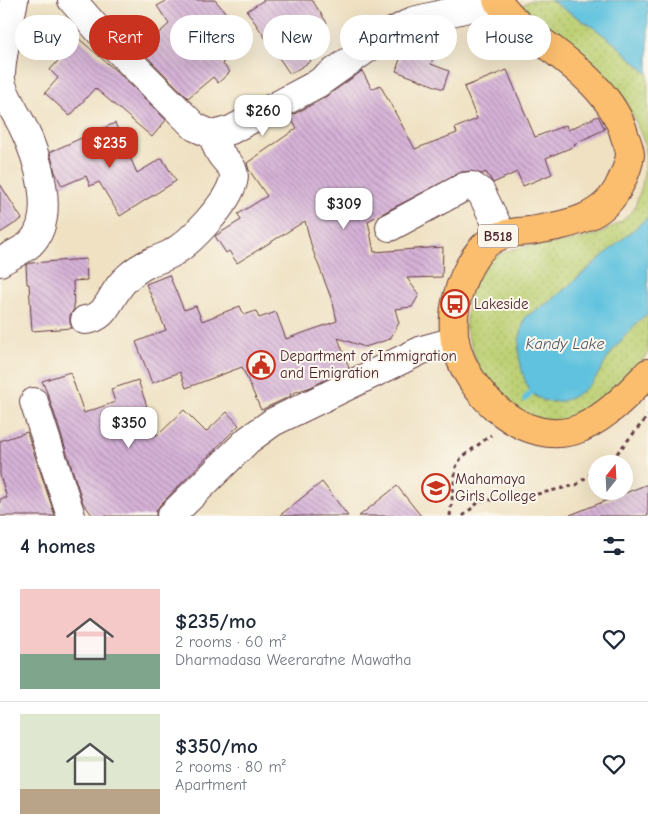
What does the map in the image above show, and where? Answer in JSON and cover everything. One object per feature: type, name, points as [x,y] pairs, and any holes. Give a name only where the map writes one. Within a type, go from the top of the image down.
[{"type":"main road","name":"B518","points":[[498,1],[521,27],[579,70],[604,97],[622,124],[630,154],[614,196],[593,214],[576,222],[502,235],[491,240],[480,249],[463,281],[455,304],[455,341],[467,374],[494,407],[506,416],[525,426],[544,432],[567,432],[580,428],[605,415],[648,373]]},
{"type":"street","points":[[0,262],[30,244],[42,226],[44,200],[31,143],[1,80],[3,55],[14,0]]},
{"type":"street","points":[[72,0],[99,31],[195,127],[213,135],[231,130],[316,84],[385,36],[413,21],[498,1]]},
{"type":"street","points":[[85,320],[100,316],[124,280],[136,270],[171,254],[188,242],[224,199],[231,186],[234,173],[233,168],[221,155],[216,146],[213,135]]},
{"type":"street","points":[[390,227],[464,187],[472,186],[482,192],[502,235]]},
{"type":"street","points":[[171,516],[248,440],[273,422],[422,350],[455,341]]},
{"type":"street","points":[[34,402],[71,516]]},
{"type":"path","points":[[450,516],[456,467],[462,458],[494,433],[494,428],[486,418],[494,407]]},
{"type":"path","points":[[616,455],[648,416]]},
{"type":"path","points":[[463,516],[480,501],[529,496],[576,486],[588,476]]},
{"type":"green space","points":[[531,0],[550,0],[593,27],[618,46],[648,74],[648,217],[552,300],[525,317],[528,389],[537,398],[609,355],[625,335],[648,313],[648,353],[616,390],[578,417],[552,423],[531,419],[495,390],[479,369],[465,327],[471,282],[489,259],[510,250],[567,242],[601,233],[622,221],[634,209],[642,186],[646,161],[644,142],[623,96],[584,58],[551,32],[551,15],[529,15],[519,7]]},
{"type":"water","points":[[550,0],[648,0],[648,74],[618,46],[593,27]]},
{"type":"water","name":"Kandy Lake","points":[[648,217],[648,313],[633,326],[609,356],[593,381],[579,393],[563,401],[554,402],[538,397],[528,387],[519,357],[520,340],[525,317],[552,300]]},
{"type":"building","points":[[168,0],[215,0],[228,15],[170,15],[170,60],[224,60],[222,63],[230,72],[218,83],[213,77],[188,98],[150,60],[160,60],[160,32],[169,24],[157,6]]},
{"type":"building","points":[[264,0],[312,0],[322,15],[263,15],[263,34],[253,20],[253,15],[250,15],[247,11]]},
{"type":"building","points":[[79,39],[89,48],[89,60],[103,60],[166,120],[152,137],[95,88],[70,116],[45,93],[58,78],[50,70],[59,60],[79,60]]},
{"type":"building","points":[[280,60],[311,61],[290,74]]},
{"type":"building","points":[[400,60],[432,60],[431,64],[449,71],[443,89],[396,71]]},
{"type":"building","points":[[507,70],[535,137],[566,125],[568,130],[598,116],[605,129],[574,144],[575,146],[546,158],[552,174],[523,186],[517,172],[493,183],[486,172],[482,174],[471,171],[462,172],[368,221],[374,252],[443,247],[442,277],[407,278],[419,295],[412,307],[395,309],[399,323],[390,339],[365,347],[338,338],[349,368],[311,387],[290,394],[291,396],[261,410],[242,367],[186,388],[180,372],[152,383],[136,342],[166,330],[146,284],[169,275],[184,310],[196,306],[202,321],[240,306],[244,315],[256,311],[259,318],[276,312],[286,339],[337,321],[333,303],[312,248],[305,221],[237,263],[229,251],[226,253],[215,236],[241,220],[238,214],[267,196],[249,170],[247,163],[297,128],[289,117],[324,98],[362,71],[372,89],[380,85],[415,149],[457,133],[455,128],[477,119],[464,87]]},
{"type":"building","points":[[115,123],[137,173],[162,158],[176,181],[120,216],[99,182],[90,186],[86,176],[62,186],[55,172],[50,152]]},
{"type":"building","points":[[0,184],[22,219],[0,233]]},
{"type":"building","points":[[86,259],[87,280],[73,281],[74,309],[70,315],[72,328],[32,331],[26,265]]},
{"type":"building","points":[[70,372],[84,413],[115,402],[111,389],[138,380],[157,436],[184,410],[206,432],[227,412],[239,425],[160,505],[156,511],[156,516],[93,516],[83,503],[49,397],[42,381]]},
{"type":"building","points":[[27,432],[55,516],[0,516],[0,499],[7,498],[0,475],[0,441]]},
{"type":"building","points":[[322,482],[348,516],[279,516]]},
{"type":"building","points":[[648,484],[648,516],[570,516],[608,500],[633,500],[633,490]]},
{"type":"building","points":[[397,486],[421,516],[359,516]]},
{"type":"waterway","points":[[525,399],[531,392]]},
{"type":"place","name":"Lakeside","points":[[455,304]]},
{"type":"place","name":"Department of Immigration and Emigration","points":[[261,365]]},
{"type":"place","name":"Mahamaya Girls College","points":[[436,488]]}]
